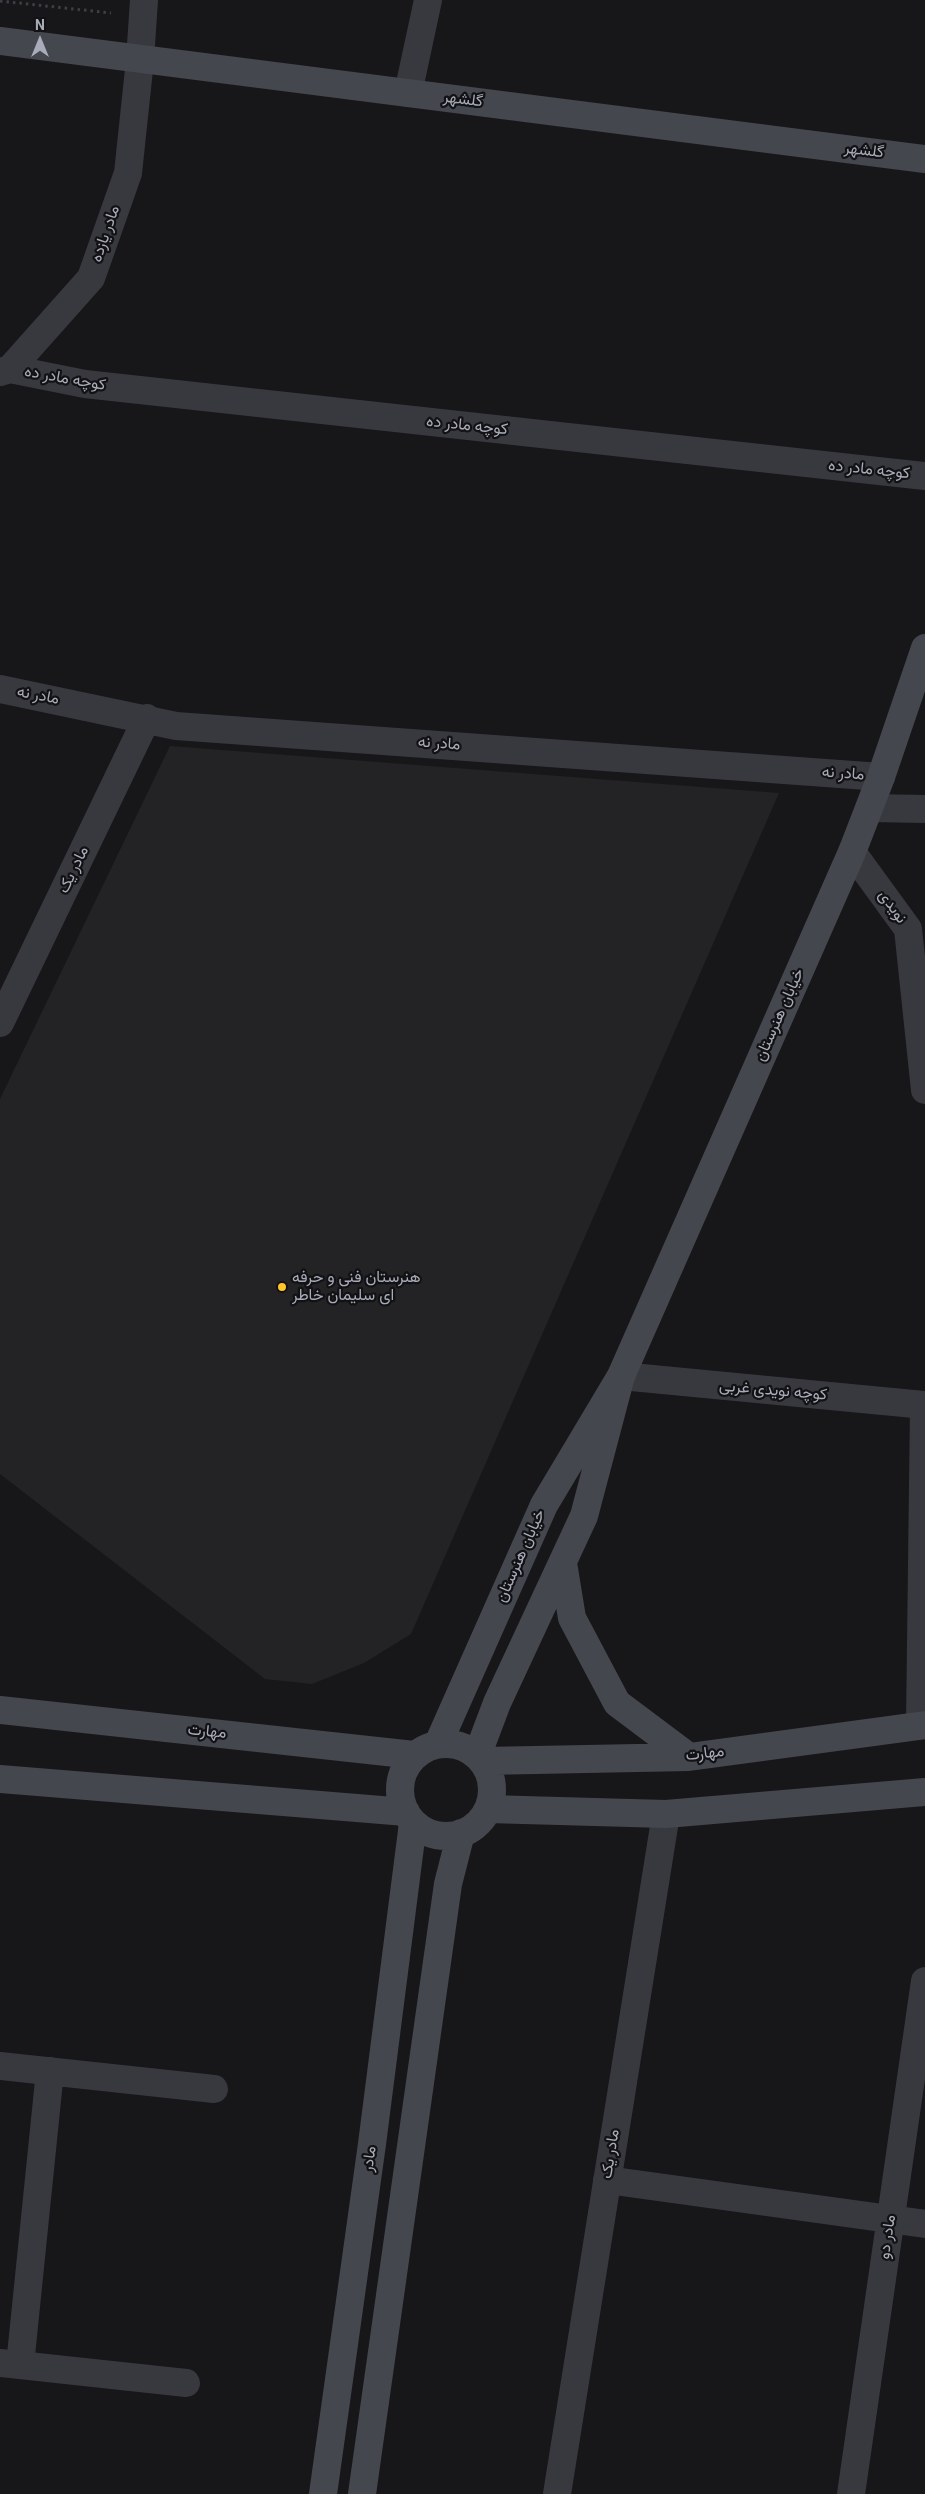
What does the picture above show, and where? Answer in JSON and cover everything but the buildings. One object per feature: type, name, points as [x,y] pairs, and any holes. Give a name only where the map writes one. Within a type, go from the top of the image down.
[{"type":"main road","name":"گلشهر","points":[[0,41],[925,159]]},
{"type":"main road","name":"خیابان هنرستان","points":[[426,1749],[544,1504],[621,1376],[852,852],[870,808],[925,648]]},
{"type":"main road","name":"خیابان هنرستان","points":[[480,1759],[497,1703],[584,1516],[621,1376]]},
{"type":"main road","points":[[563,1563],[572,1618],[617,1703],[689,1757]]},
{"type":"main road","name":"مهارت","points":[[0,1710],[426,1749]]},
{"type":"main road","name":"مهارت","points":[[480,1759],[689,1757],[922,1725]]},
{"type":"main road","points":[[463,1746],[480,1759],[493,1785],[488,1809],[477,1824],[461,1833],[442,1836],[424,1830],[410,1818],[400,1792],[403,1772],[426,1749],[463,1746]]},
{"type":"main road","points":[[0,1779],[410,1818]]},
{"type":"main road","points":[[488,1809],[666,1814],[925,1792]]},
{"type":"main road","name":"مادر","points":[[323,2494],[372,2144],[410,1818]]},
{"type":"main road","points":[[362,2494],[447,1894],[461,1833]]},
{"type":"street","points":[[408,93],[428,0]]},
{"type":"street","name":"مادر یازده","points":[[5,370],[91,278],[128,173],[140,60],[143,8]]},
{"type":"street","name":"کوچه مادر ده","points":[[5,370],[85,384],[925,476]]},
{"type":"street","name":"مادر نه","points":[[0,689],[147,718],[176,726],[881,777]]},
{"type":"street","name":"مادر یک","points":[[0,1022],[147,718]]},
{"type":"street","points":[[870,808],[925,809]]},
{"type":"street","name":"نویدی","points":[[852,852],[908,929],[925,1090]]},
{"type":"street","name":"کوچه نویدی غربی","points":[[621,1376],[925,1405]]},
{"type":"street","points":[[922,1725],[925,1405]]},
{"type":"street","name":"مادر یک","points":[[557,2494],[666,1814]]},
{"type":"street","name":"مادر دو","points":[[851,2494],[925,1981]]},
{"type":"street","points":[[0,2066],[214,2089]]},
{"type":"street","points":[[50,2071],[10,2364],[186,2383]]},
{"type":"street","points":[[607,2180],[925,2224]]},
{"type":"path","points":[[0,1],[143,8]]},
{"type":"shaded area","name":"هنرستان فنی و حرفه ای سلیمان خاطر","points":[[170,746],[779,793],[411,1634],[364,1663],[312,1684],[265,1679],[0,1474],[0,1099]]},
{"type":"place","name":"هنرستان فنی و حرفه ای سلیمان خاطر","points":[[282,1287]]}]
